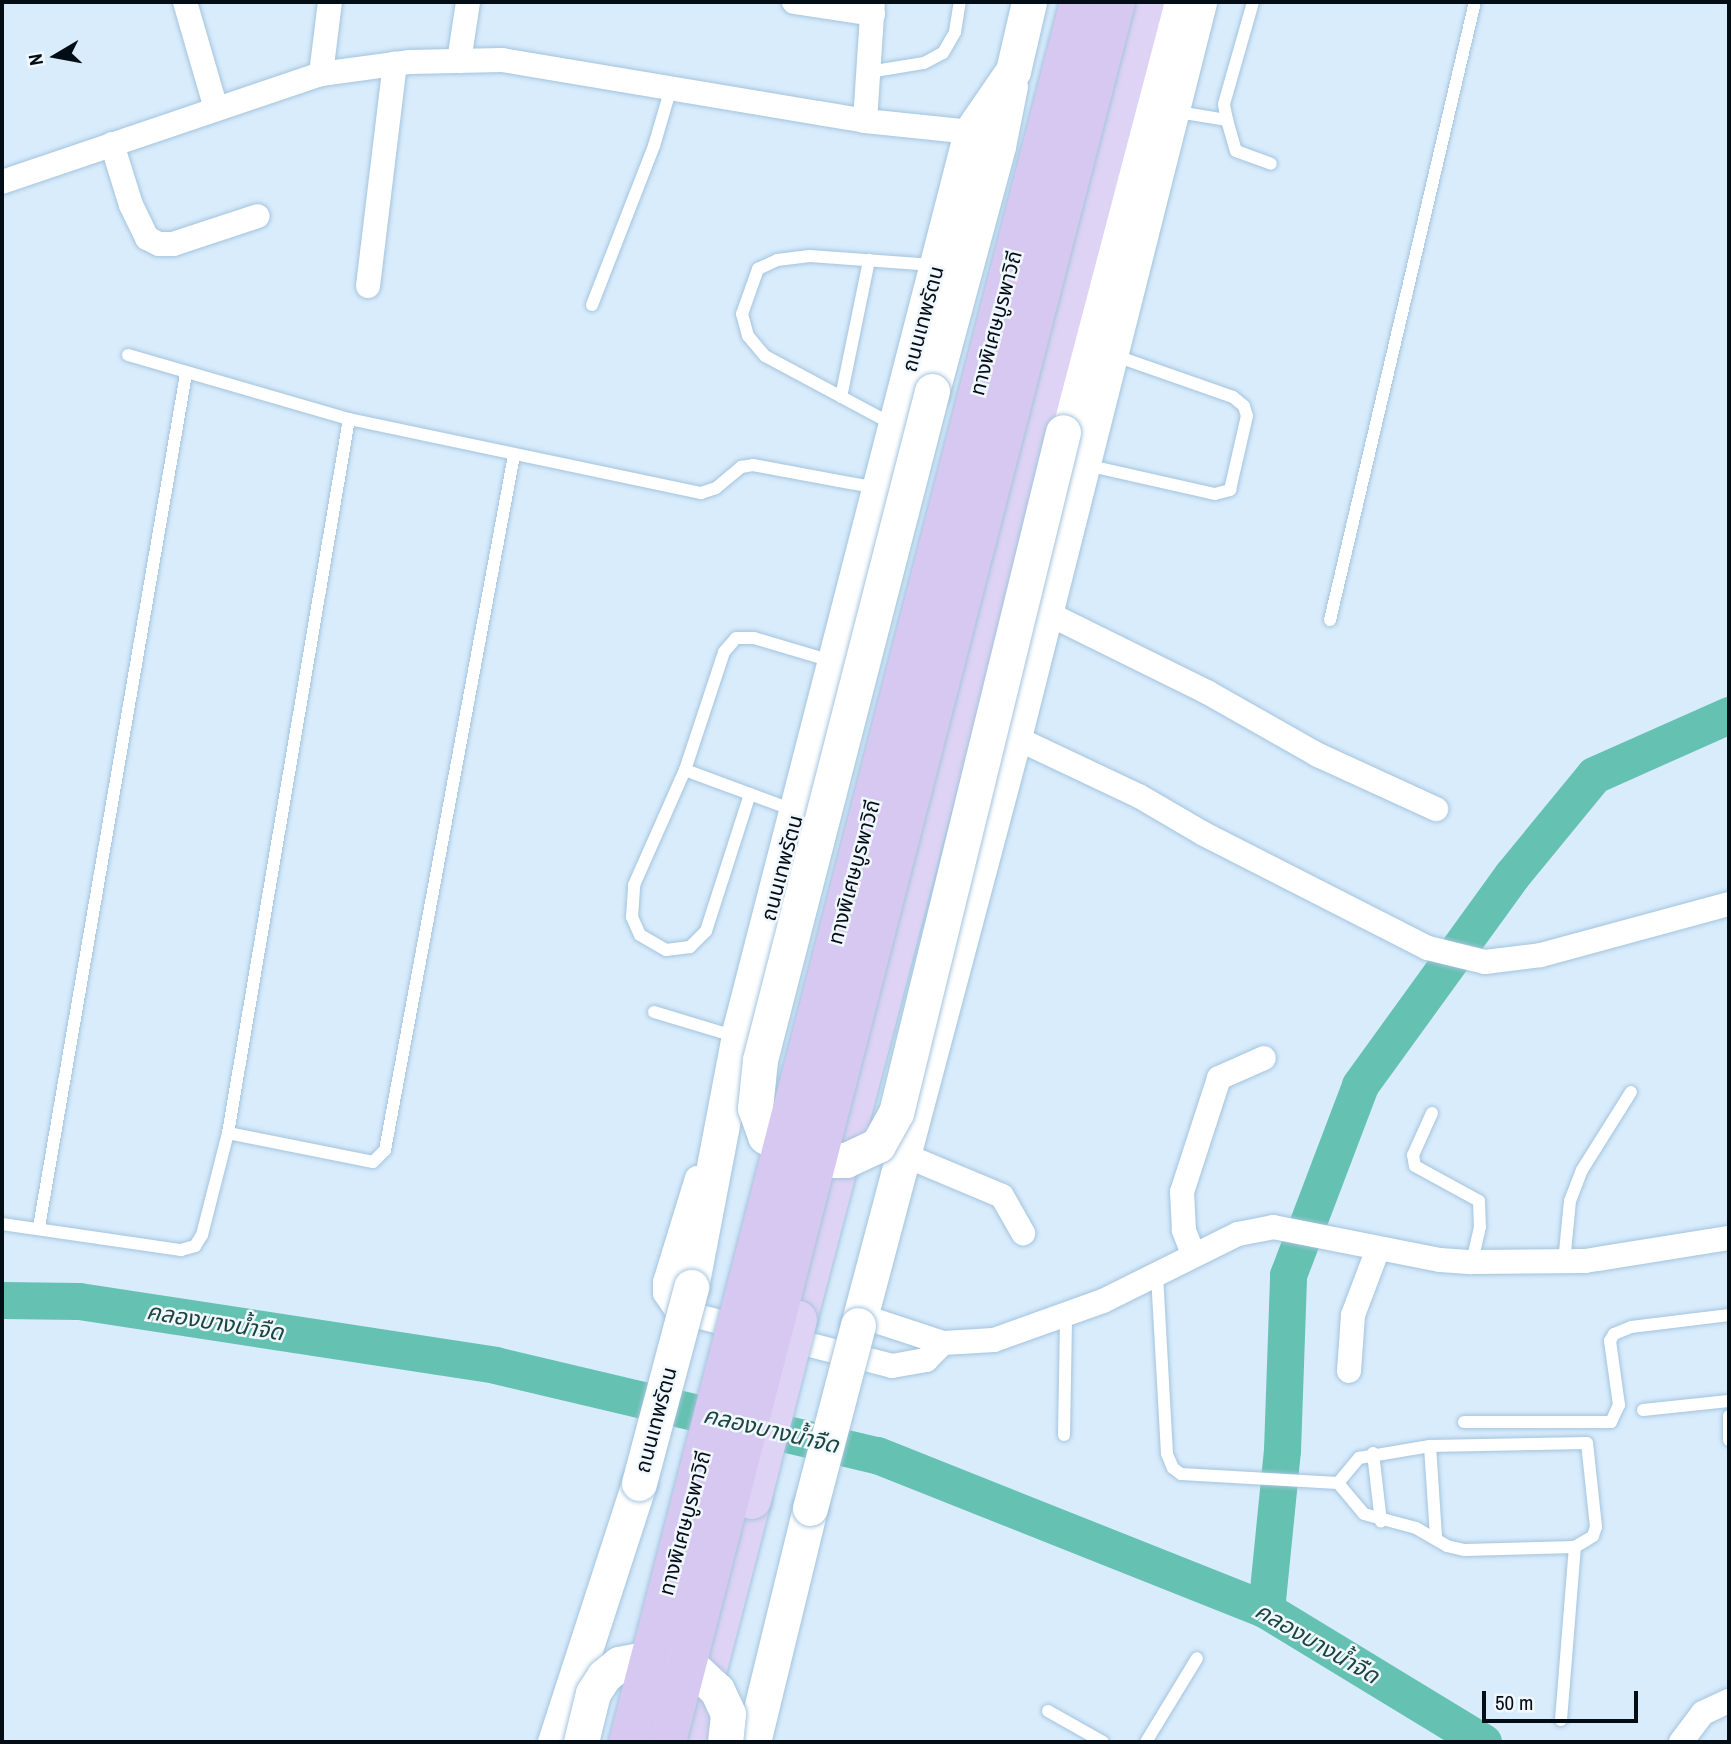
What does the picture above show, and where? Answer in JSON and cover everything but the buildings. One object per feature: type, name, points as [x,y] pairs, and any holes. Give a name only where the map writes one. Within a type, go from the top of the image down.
[{"type":"highway","name":"ถนนเทพรัตน","points":[[617,1742],[1066,2]]},
{"type":"highway","name":"ทางพิเศษบูรพาวิถี","points":[[628,1742],[1079,2]]},
{"type":"highway","name":"ทางพิเศษบูรพาวิถี","points":[[667,1742],[1116,2]]},
{"type":"highway","points":[[689,1742],[1145,2]]},
{"type":"main road","name":"ถนนเทพรัตน","points":[[555,1742],[639,1482],[691,1287],[739,1037],[971,132],[1013,71],[1029,2]]},
{"type":"main road","points":[[1013,71],[998,146],[932,391],[760,1060],[755,1108],[765,1136],[804,1160],[846,1160],[878,1145],[896,1113],[1063,432],[1175,2]]},
{"type":"main road","points":[[753,1742],[810,1508],[1014,737],[1199,2]]},
{"type":"main road","points":[[581,1742],[593,1693],[604,1676],[619,1664],[660,1656],[690,1665],[717,1690],[728,1714],[726,1742]]},
{"type":"street","points":[[185,2],[216,109]]},
{"type":"street","points":[[321,74],[330,2]]},
{"type":"street","points":[[460,61],[468,2]]},
{"type":"street","points":[[794,2],[873,8],[865,121]]},
{"type":"street","points":[[2,182],[321,74],[395,64],[502,60],[865,121],[971,132]]},
{"type":"street","points":[[368,286],[395,64]]},
{"type":"street","points":[[112,144],[131,205],[147,238],[159,244],[173,244],[258,216]]},
{"type":"street","points":[[1045,612],[1208,692],[1318,755],[1436,809]]},
{"type":"street","points":[[1014,737],[1139,796],[1204,835],[1428,948],[1485,962],[1541,955],[1729,904]]},
{"type":"street","points":[[1193,1254],[1184,1230],[1181,1192],[1219,1079],[1264,1058]]},
{"type":"street","points":[[728,1089],[665,1282],[670,1304],[677,1311],[892,1366],[926,1360],[943,1343]]},
{"type":"street","points":[[904,1155],[1002,1196],[1023,1233]]},
{"type":"street","points":[[860,1320],[943,1343],[994,1340],[1066,1316],[1157,1275],[1193,1254],[1238,1234],[1273,1227],[1328,1236],[1378,1249],[1472,1262],[1564,1262],[1729,1238]]},
{"type":"street","points":[[1349,1371],[1353,1315],[1378,1249]]},
{"type":"street","points":[[1681,1742],[1703,1713],[1729,1701]]},
{"type":"lane","points":[[869,72],[924,62],[943,53],[955,33],[960,2]]},
{"type":"lane","points":[[1253,2],[1224,104],[1236,152],[1271,164]]},
{"type":"lane","points":[[1330,620],[1475,2]]},
{"type":"lane","points":[[592,305],[654,146],[671,88]]},
{"type":"lane","points":[[1172,111],[1227,120]]},
{"type":"lane","points":[[896,426],[765,356],[748,336],[742,314],[758,269],[777,260],[810,256],[937,265]]},
{"type":"lane","points":[[841,397],[869,260]]},
{"type":"lane","points":[[1082,464],[1215,494],[1230,490],[1247,416],[1244,406],[1233,397],[1111,354]]},
{"type":"lane","points":[[128,355],[186,374],[349,419],[701,493],[716,488],[741,467],[752,465],[880,488]]},
{"type":"lane","points":[[39,1227],[186,374]]},
{"type":"lane","points":[[2,1224],[39,1227],[181,1250],[195,1246],[202,1235],[228,1132],[349,419]]},
{"type":"lane","points":[[228,1132],[373,1162],[384,1150],[514,455]]},
{"type":"lane","points":[[750,794],[706,931],[690,947],[666,950],[640,935],[632,917],[634,885],[685,770],[724,652],[736,638],[754,638],[835,662]]},
{"type":"lane","points":[[685,770],[796,811]]},
{"type":"lane","points":[[654,1012],[739,1037]]},
{"type":"lane","points":[[1564,1262],[1570,1201],[1578,1181],[1631,1092]]},
{"type":"lane","points":[[1432,1113],[1413,1155],[1415,1166],[1479,1201],[1480,1227],[1472,1262]]},
{"type":"lane","points":[[1157,1275],[1167,1454],[1173,1468],[1207,1479],[1269,1477],[1321,1479],[1338,1483],[1353,1504],[1381,1522],[1436,1536],[1447,1546],[1465,1550],[1575,1547],[1589,1542],[1596,1527],[1587,1443],[1430,1446],[1373,1453],[1359,1458],[1338,1483]]},
{"type":"lane","points":[[1464,1422],[1611,1422],[1619,1405],[1610,1341],[1614,1335],[1631,1327],[1729,1315]]},
{"type":"lane","points":[[1064,1435],[1066,1316]]},
{"type":"lane","points":[[1643,1410],[1729,1401]]},
{"type":"lane","points":[[1729,1416],[1729,1440]]},
{"type":"lane","points":[[1430,1446],[1436,1536]]},
{"type":"lane","points":[[1373,1453],[1381,1522]]},
{"type":"lane","points":[[1561,1720],[1575,1547]]},
{"type":"lane","points":[[1146,1742],[1197,1658]]},
{"type":"lane","points":[[1048,1711],[1102,1742]]},
{"type":"waterway","points":[[1266,1610],[1282,1450],[1288,1275],[1360,1085],[1512,875],[1594,775],[1729,715]]},
{"type":"waterway","name":"คลองบางน้ำจืด","points":[[2,1300],[79,1301],[495,1365],[877,1455],[1266,1610],[1483,1742]]}]
